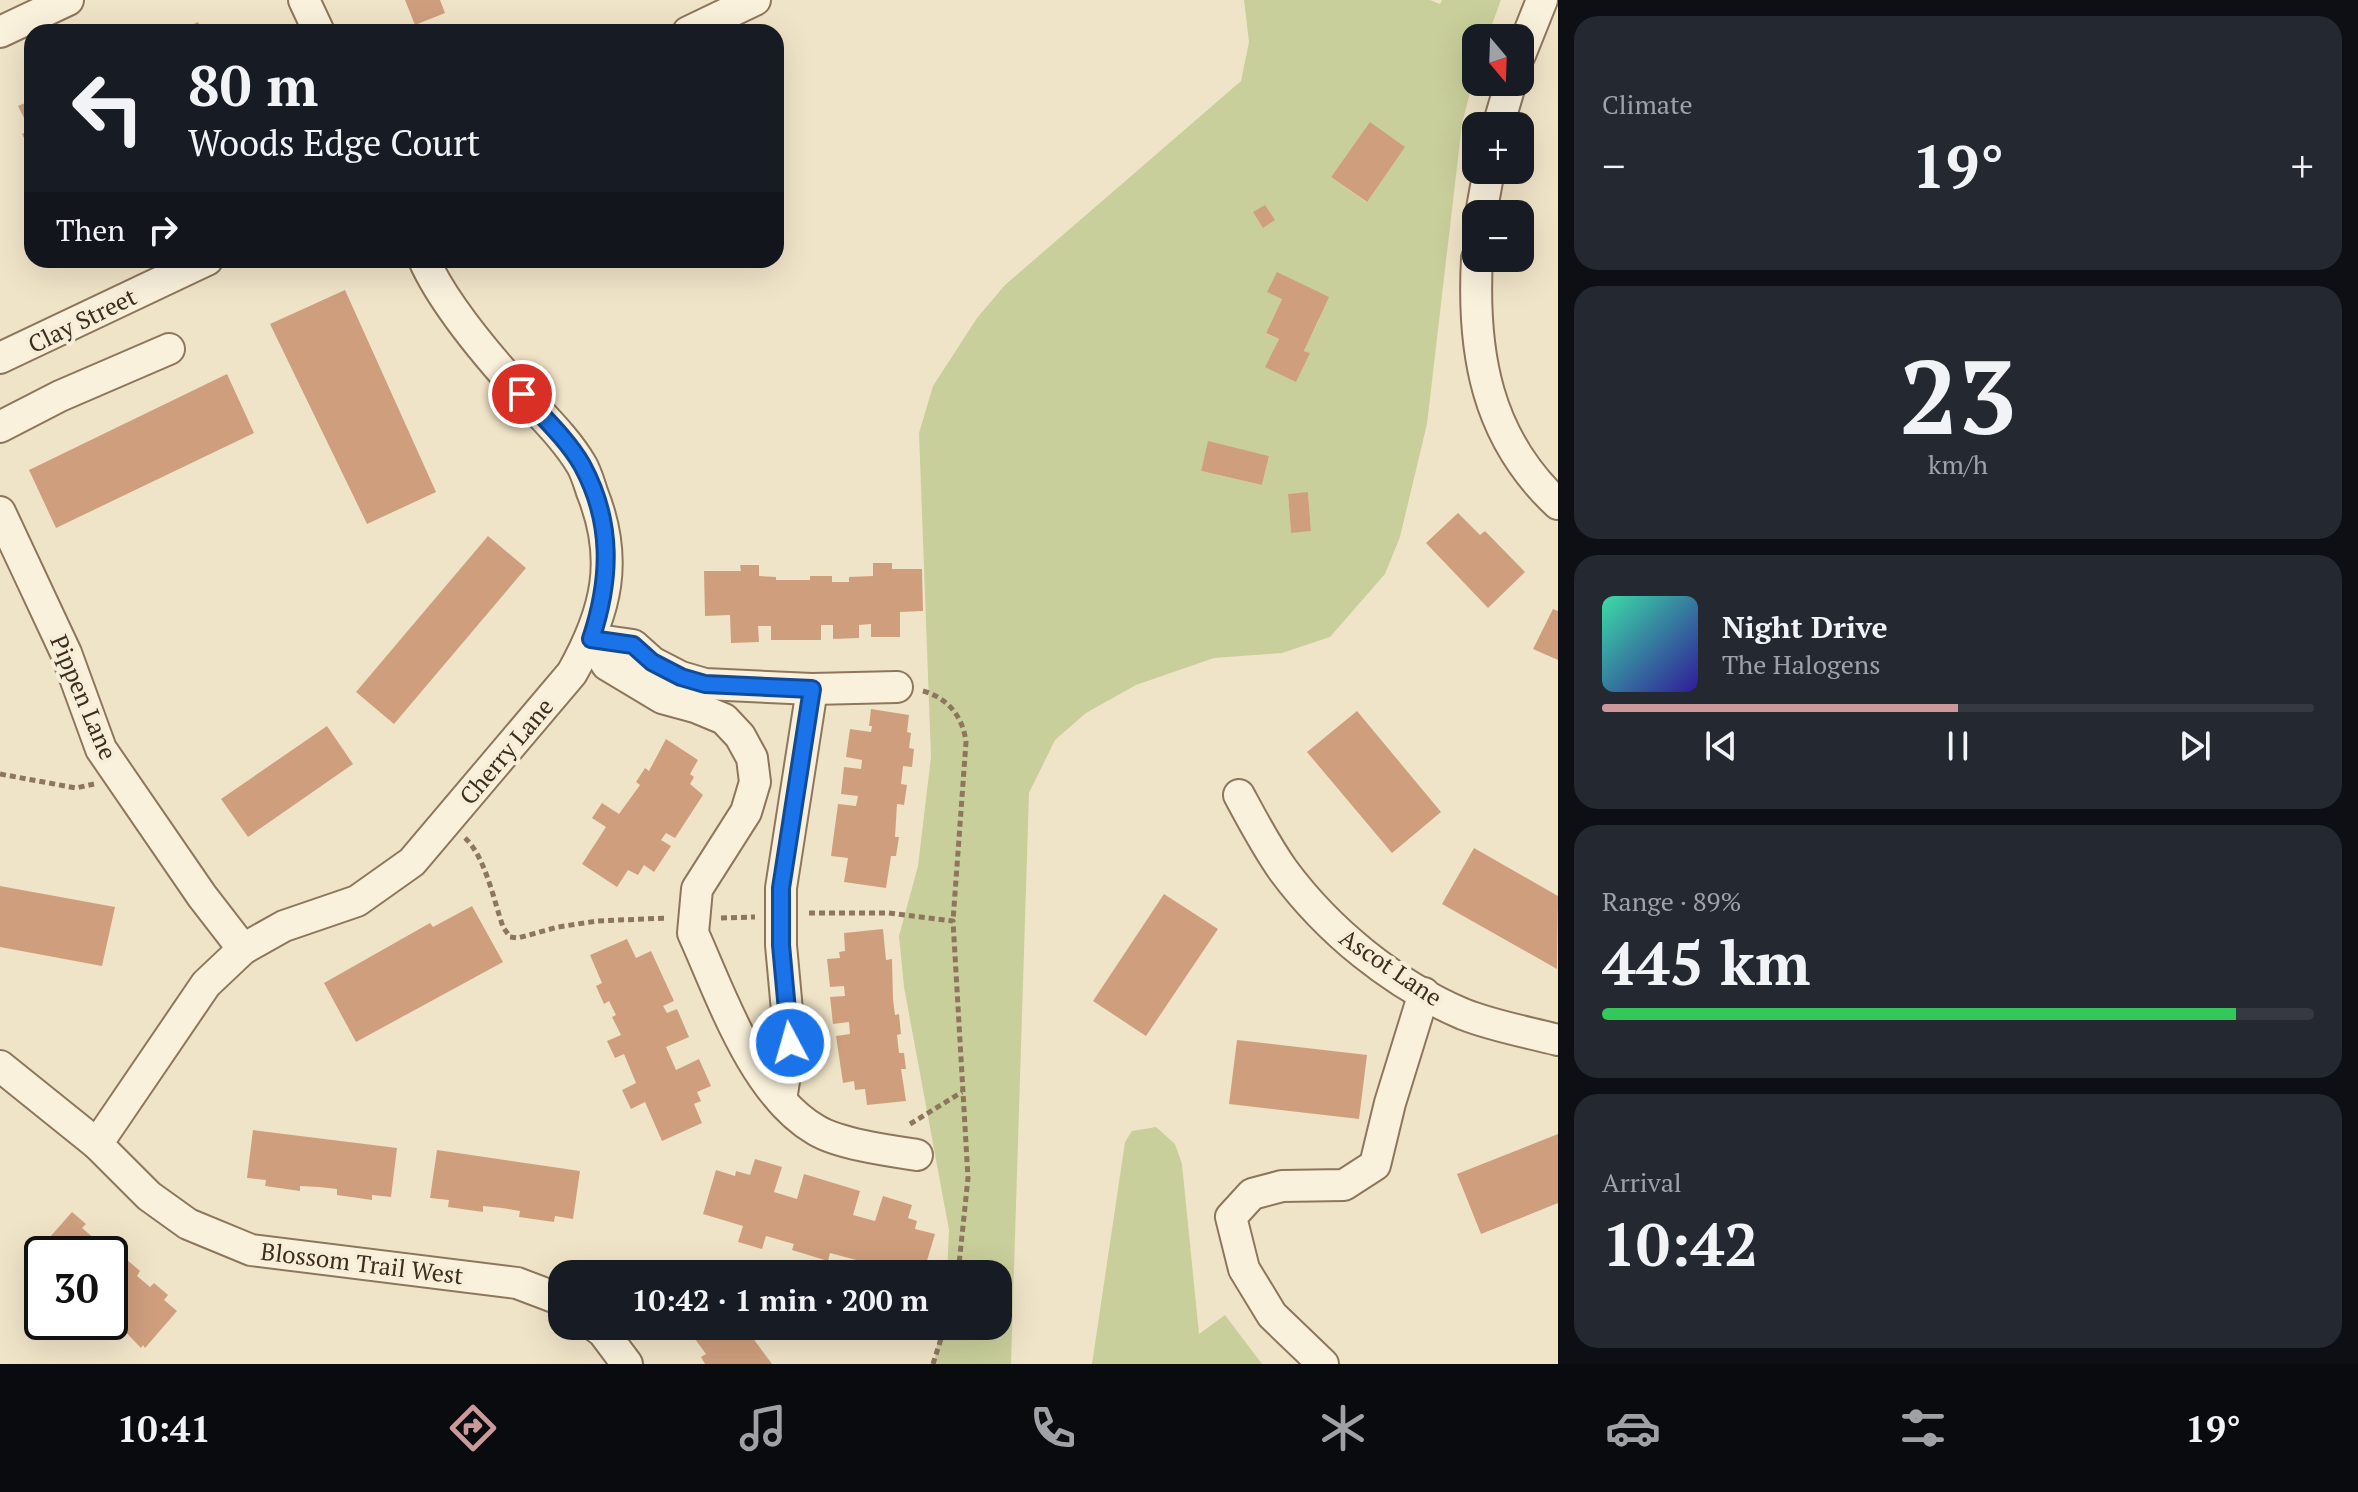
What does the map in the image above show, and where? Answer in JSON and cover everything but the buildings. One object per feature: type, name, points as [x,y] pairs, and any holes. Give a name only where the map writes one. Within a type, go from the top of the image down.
[{"type":"street","points":[[0,32],[68,0]]},
{"type":"street","points":[[304,0],[315,24]]},
{"type":"street","points":[[705,24],[755,0]]},
{"type":"street","points":[[1532,24],[1542,0]]},
{"type":"street","name":"Clay Street","points":[[0,358],[190,268]]},
{"type":"street","name":"Cherry Lane","points":[[97,1144],[206,984],[243,949],[284,926],[357,901],[412,862],[572,673],[591,639],[602,606],[605,583],[605,523],[582,465],[486,354],[429,268]]},
{"type":"street","points":[[1477,272],[1477,340],[1490,398],[1507,438],[1521,460],[1558,504]]},
{"type":"street","points":[[0,427],[60,396],[169,349]]},
{"type":"street","name":"Pippen Lane","points":[[0,512],[66,653],[101,749],[202,896],[243,949]]},
{"type":"street","points":[[591,639],[633,645],[652,662],[681,677],[705,684],[812,689],[897,687]]},
{"type":"street","points":[[591,639],[607,665],[618,672],[662,698],[724,719],[740,736],[752,758],[755,782],[746,812],[697,889],[693,933],[749,1057],[781,1100],[816,1130],[872,1148],[917,1155]]},
{"type":"street","points":[[781,1100],[790,1043],[781,945],[781,888],[812,689]]},
{"type":"street","name":"Ascot Lane","points":[[1239,795],[1284,871],[1319,913],[1369,957],[1424,993],[1464,1014],[1558,1040]]},
{"type":"street","points":[[1323,1364],[1272,1315],[1244,1269],[1231,1217],[1252,1194],[1282,1186],[1344,1185],[1375,1165],[1390,1103],[1424,993]]},
{"type":"street","name":"Blossom Trail West","points":[[0,1066],[97,1144],[149,1196],[188,1224],[251,1250],[517,1283],[548,1295]]},
{"type":"street","points":[[609,1340],[627,1364]]},
{"type":"path","points":[[897,687],[930,693],[957,714],[964,727],[965,769],[953,921]]},
{"type":"path","points":[[0,774],[76,788],[117,774]]},
{"type":"path","points":[[872,1148],[962,1092]]},
{"type":"path","points":[[933,1364],[941,1340]]},
{"type":"green space","points":[[1244,0],[1430,0],[1440,4],[1442,0],[1501,0],[1492,24],[1462,24],[1462,96],[1469,96],[1465,112],[1462,112],[1427,424],[1400,537],[1385,574],[1330,637],[1282,653],[1214,658],[1136,685],[1086,713],[1055,740],[1029,793],[1012,1332],[1012,1260],[948,1260],[949,1230],[904,987],[899,936],[918,866],[931,757],[919,433],[933,386],[977,318],[1005,285],[1241,81],[1249,42]],"holes":[[[1370,123],[1404,147],[1366,202],[1331,177]],[[1282,299],[1319,319],[1304,351],[1309,353],[1266,367],[1279,339],[1266,333]],[[1208,442],[1269,456],[1262,485],[1201,471]],[[1308,493],[1311,531],[1291,532],[1288,494]]]},
{"type":"green space","points":[[1156,1127],[1175,1144],[1182,1164],[1199,1334],[1225,1315],[1262,1364],[1092,1364],[1125,1142],[1132,1131]]},
{"type":"green space","points":[[938,1340],[1012,1340],[1011,1364],[934,1364]]},
{"type":"route","points":[[522,394],[582,465],[605,523],[606,572],[602,606],[591,639],[633,645],[652,662],[681,677],[705,684],[812,689],[781,888],[781,945],[790,1043]]}]
